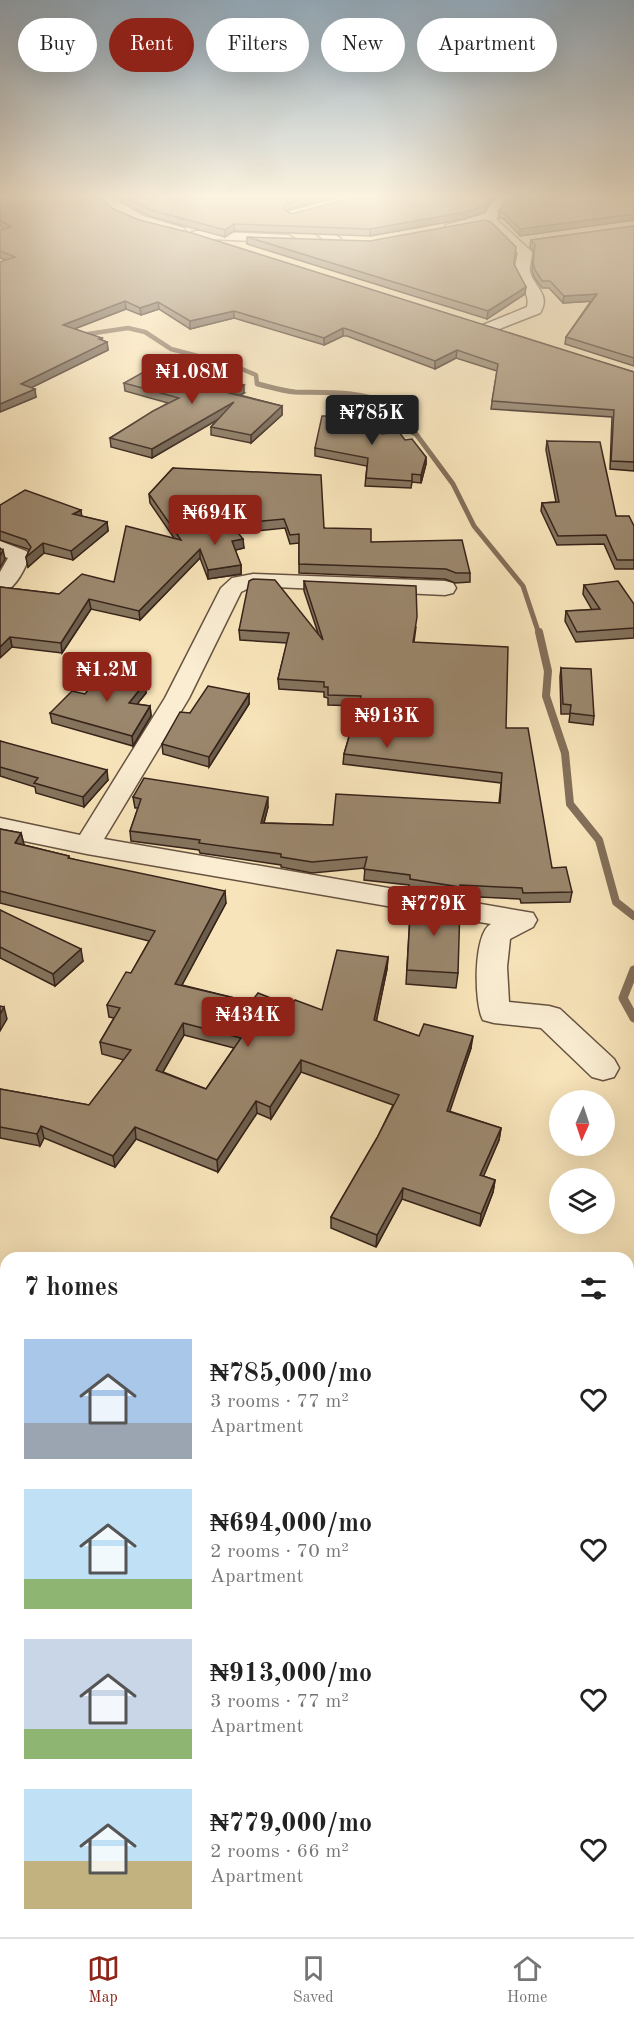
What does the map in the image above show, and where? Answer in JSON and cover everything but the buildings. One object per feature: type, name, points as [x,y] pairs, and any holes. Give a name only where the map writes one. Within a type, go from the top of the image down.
[{"type":"street","points":[[512,335],[484,327],[534,310],[537,296],[531,286]]},
{"type":"street","points":[[0,547],[19,555],[15,567],[0,587]]},
{"type":"street","points":[[87,845],[177,698],[232,588],[240,583],[253,580],[446,588]]},
{"type":"street","points":[[0,827],[87,845],[523,920],[496,934],[492,967],[494,1012],[549,1017],[603,1068]]},
{"type":"waterway","points":[[81,335],[128,328],[145,332],[171,349],[232,365],[256,375],[257,384],[265,386]]},
{"type":"waterway","points":[[258,384],[295,392],[366,396],[389,406],[401,427],[416,434],[453,484],[474,526],[523,586],[539,634]]},
{"type":"waterway","points":[[539,632],[548,671],[546,696],[565,753],[570,804],[599,840],[616,902],[634,916]]},
{"type":"waterway","points":[[634,970],[623,998],[634,1018]]}]
